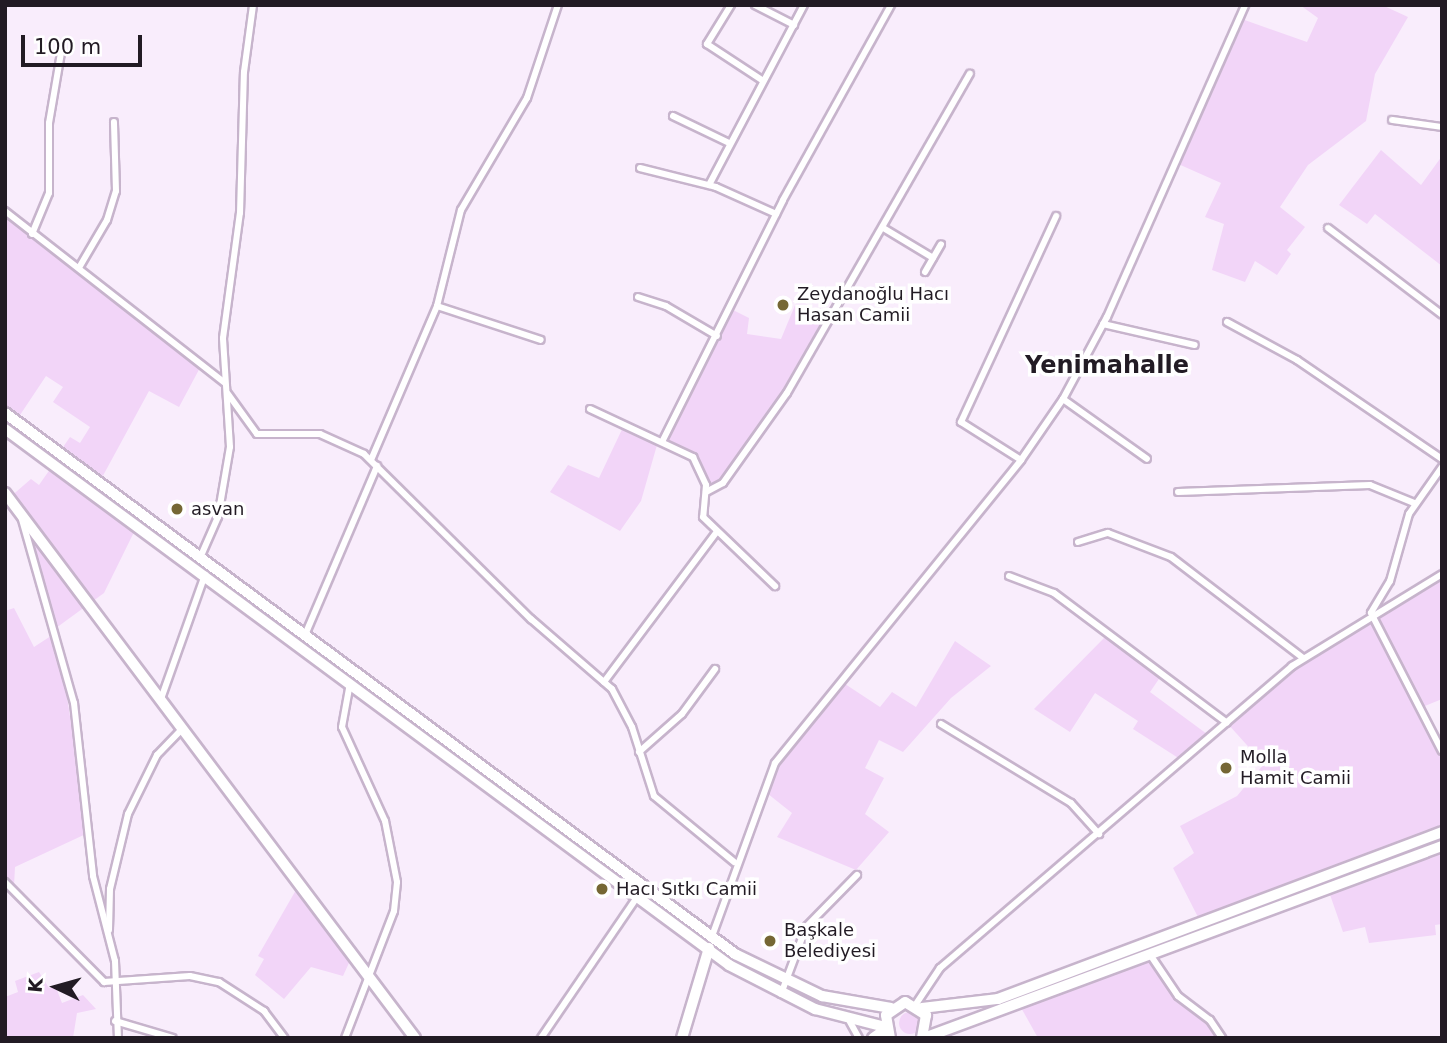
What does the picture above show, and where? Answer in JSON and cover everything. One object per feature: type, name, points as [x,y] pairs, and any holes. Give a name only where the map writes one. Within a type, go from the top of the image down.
[{"type":"main road","points":[[5,413],[711,939],[785,982],[847,1003],[891,1008],[998,999],[1442,832]]},
{"type":"main road","points":[[5,429],[709,951],[780,994],[850,1022],[887,1031]]},
{"type":"main road","points":[[5,493],[370,973],[415,1038]]},
{"type":"main road","points":[[923,1038],[1151,957],[1442,846]]},
{"type":"main road","points":[[682,1038],[711,939]]},
{"type":"main road","points":[[919,1006],[928,1022],[923,1038]]},
{"type":"main road","points":[[887,1031],[891,1008]]},
{"type":"main road","points":[[873,1038],[887,1031]]},
{"type":"street","points":[[201,558],[228,469],[228,394],[223,338],[240,213],[244,72],[253,5]]},
{"type":"street","points":[[371,460],[438,306],[461,210],[527,98],[558,5]]},
{"type":"street","points":[[731,5],[707,44],[762,80]]},
{"type":"street","points":[[755,5],[794,25]]},
{"type":"street","points":[[709,185],[762,80],[804,5]]},
{"type":"street","points":[[663,440],[776,215],[891,5]]},
{"type":"street","points":[[711,939],[734,862],[786,747],[1021,460],[1063,398],[1103,324],[1245,5]]},
{"type":"street","points":[[32,234],[49,193],[49,123],[61,53]]},
{"type":"street","points":[[706,492],[723,482],[756,439],[885,229],[970,74]]},
{"type":"street","points":[[673,116],[729,143]]},
{"type":"street","points":[[1392,120],[1442,127]]},
{"type":"street","points":[[80,266],[107,220],[116,191],[114,121]]},
{"type":"street","points":[[640,168],[709,185],[776,215]]},
{"type":"street","points":[[5,211],[32,234],[80,266],[225,383]]},
{"type":"street","points":[[1021,460],[961,422],[1056,216]]},
{"type":"street","points":[[1328,228],[1442,315]]},
{"type":"street","points":[[885,229],[933,258]]},
{"type":"street","points":[[925,272],[941,244]]},
{"type":"street","points":[[638,297],[666,306],[717,336]]},
{"type":"street","points":[[438,306],[541,340]]},
{"type":"street","points":[[1227,322],[1297,360],[1442,458]]},
{"type":"street","points":[[1103,324],[1195,345]]},
{"type":"street","points":[[228,394],[257,434],[320,434],[371,460],[604,682],[622,702],[658,802],[734,862]]},
{"type":"street","points":[[1063,398],[1147,459]]},
{"type":"street","points":[[590,409],[663,440],[693,457],[706,492],[702,512],[716,533],[775,586]]},
{"type":"street","points":[[305,635],[377,466]]},
{"type":"street","points":[[1371,613],[1390,580],[1415,503],[1442,467]]},
{"type":"street","points":[[1178,492],[1378,485],[1415,503]]},
{"type":"street","points":[[20,513],[74,703],[93,876],[109,936],[118,1038]]},
{"type":"street","points":[[604,682],[716,533]]},
{"type":"street","points":[[1079,542],[1108,533],[1171,557],[1303,658]]},
{"type":"street","points":[[919,1006],[940,968],[1303,658],[1371,613],[1442,574]]},
{"type":"street","points":[[161,699],[205,575]]},
{"type":"street","points":[[1009,576],[1054,593],[1227,723]]},
{"type":"street","points":[[1371,613],[1442,751]]},
{"type":"street","points":[[639,752],[682,714],[715,669]]},
{"type":"street","points":[[345,1038],[394,911],[396,871],[385,821],[342,727],[350,683]]},
{"type":"street","points":[[941,724],[1071,803],[1099,834]]},
{"type":"street","points":[[109,936],[110,889],[128,814],[158,755],[183,728]]},
{"type":"street","points":[[780,994],[806,927],[857,875]]},
{"type":"street","points":[[5,882],[101,979],[115,984],[190,976],[219,982],[255,1003],[284,1038]]},
{"type":"street","points":[[543,1037],[638,896]]},
{"type":"street","points":[[1151,957],[1178,996],[1210,1020],[1222,1038]]},
{"type":"street","points":[[116,1021],[173,1038]]},
{"type":"street","points":[[850,1022],[859,1038]]},
{"type":"shaded area","points":[[1300,5],[1382,5],[1408,17],[1375,74],[1366,121],[1308,165],[1280,207],[1305,227],[1287,250],[1291,254],[1277,275],[1255,261],[1245,282],[1212,270],[1224,224],[1205,217],[1221,183],[1176,163],[1239,18],[1307,42],[1318,18]]},
{"type":"shaded area","points":[[1381,150],[1421,185],[1442,156],[1442,266],[1375,214],[1367,224],[1339,205]]},
{"type":"shaded area","points":[[5,211],[202,364],[179,407],[149,391],[99,483],[59,453],[70,437],[80,443],[90,427],[53,402],[63,387],[46,376],[16,421],[5,413]]},
{"type":"shaded area","points":[[798,298],[831,321],[729,476],[711,491],[689,452],[663,440],[731,309],[749,318],[747,334],[781,339]]},
{"type":"shaded area","points":[[625,423],[659,438],[641,501],[620,531],[550,492],[568,465],[599,478]]},
{"type":"shaded area","points":[[53,465],[137,526],[104,593],[56,628],[20,513],[9,498],[31,479],[39,485]]},
{"type":"shaded area","points":[[1442,574],[1442,699],[1420,708],[1442,751],[1442,832],[1201,923],[1173,868],[1194,853],[1180,826],[1237,796],[1264,764],[1227,723],[1324,642]]},
{"type":"shaded area","points":[[14,608],[34,647],[57,632],[88,833],[15,867],[14,886],[5,882],[5,611]]},
{"type":"shaded area","points":[[1105,637],[1161,676],[1150,692],[1211,737],[1183,761],[1133,729],[1138,721],[1095,693],[1070,732],[1034,709]]},
{"type":"shaded area","points":[[955,641],[991,666],[951,698],[903,752],[879,740],[865,768],[884,778],[865,814],[889,832],[856,870],[777,837],[792,813],[763,790],[775,763],[842,682],[880,707],[892,692],[916,707]]},
{"type":"shaded area","points":[[1442,846],[1442,924],[1435,925],[1436,935],[1369,943],[1365,927],[1343,932],[1328,889]]},
{"type":"shaded area","points":[[300,883],[354,952],[343,976],[311,967],[284,999],[255,975],[264,959],[258,956]]},
{"type":"shaded area","points":[[1151,956],[1173,990],[1222,1038],[1038,1038],[1019,1004]]},
{"type":"shaded area","points":[[39,972],[49,988],[55,985],[62,1003],[83,995],[96,1009],[77,1013],[73,1038],[5,1038],[5,997],[18,992],[15,981]]},
{"type":"shaded area","points":[[910,1012],[920,1019],[921,1023],[914,1033],[910,1034],[900,1027],[899,1023],[906,1013]]},
{"type":"place","name":"Zeydanoğlu Hacı Hasan Camii","points":[[783,305]]},
{"type":"place","name":"asvan","points":[[177,509]]},
{"type":"place","name":"Molla Hamit Camii","points":[[1226,768]]},
{"type":"place","name":"Hacı Sıtkı Camii","points":[[602,889]]},
{"type":"place","name":"Başkale Belediyesi","points":[[770,941]]},
{"type":"district","name":"Yenimahalle","points":[[1107,366]]}]
